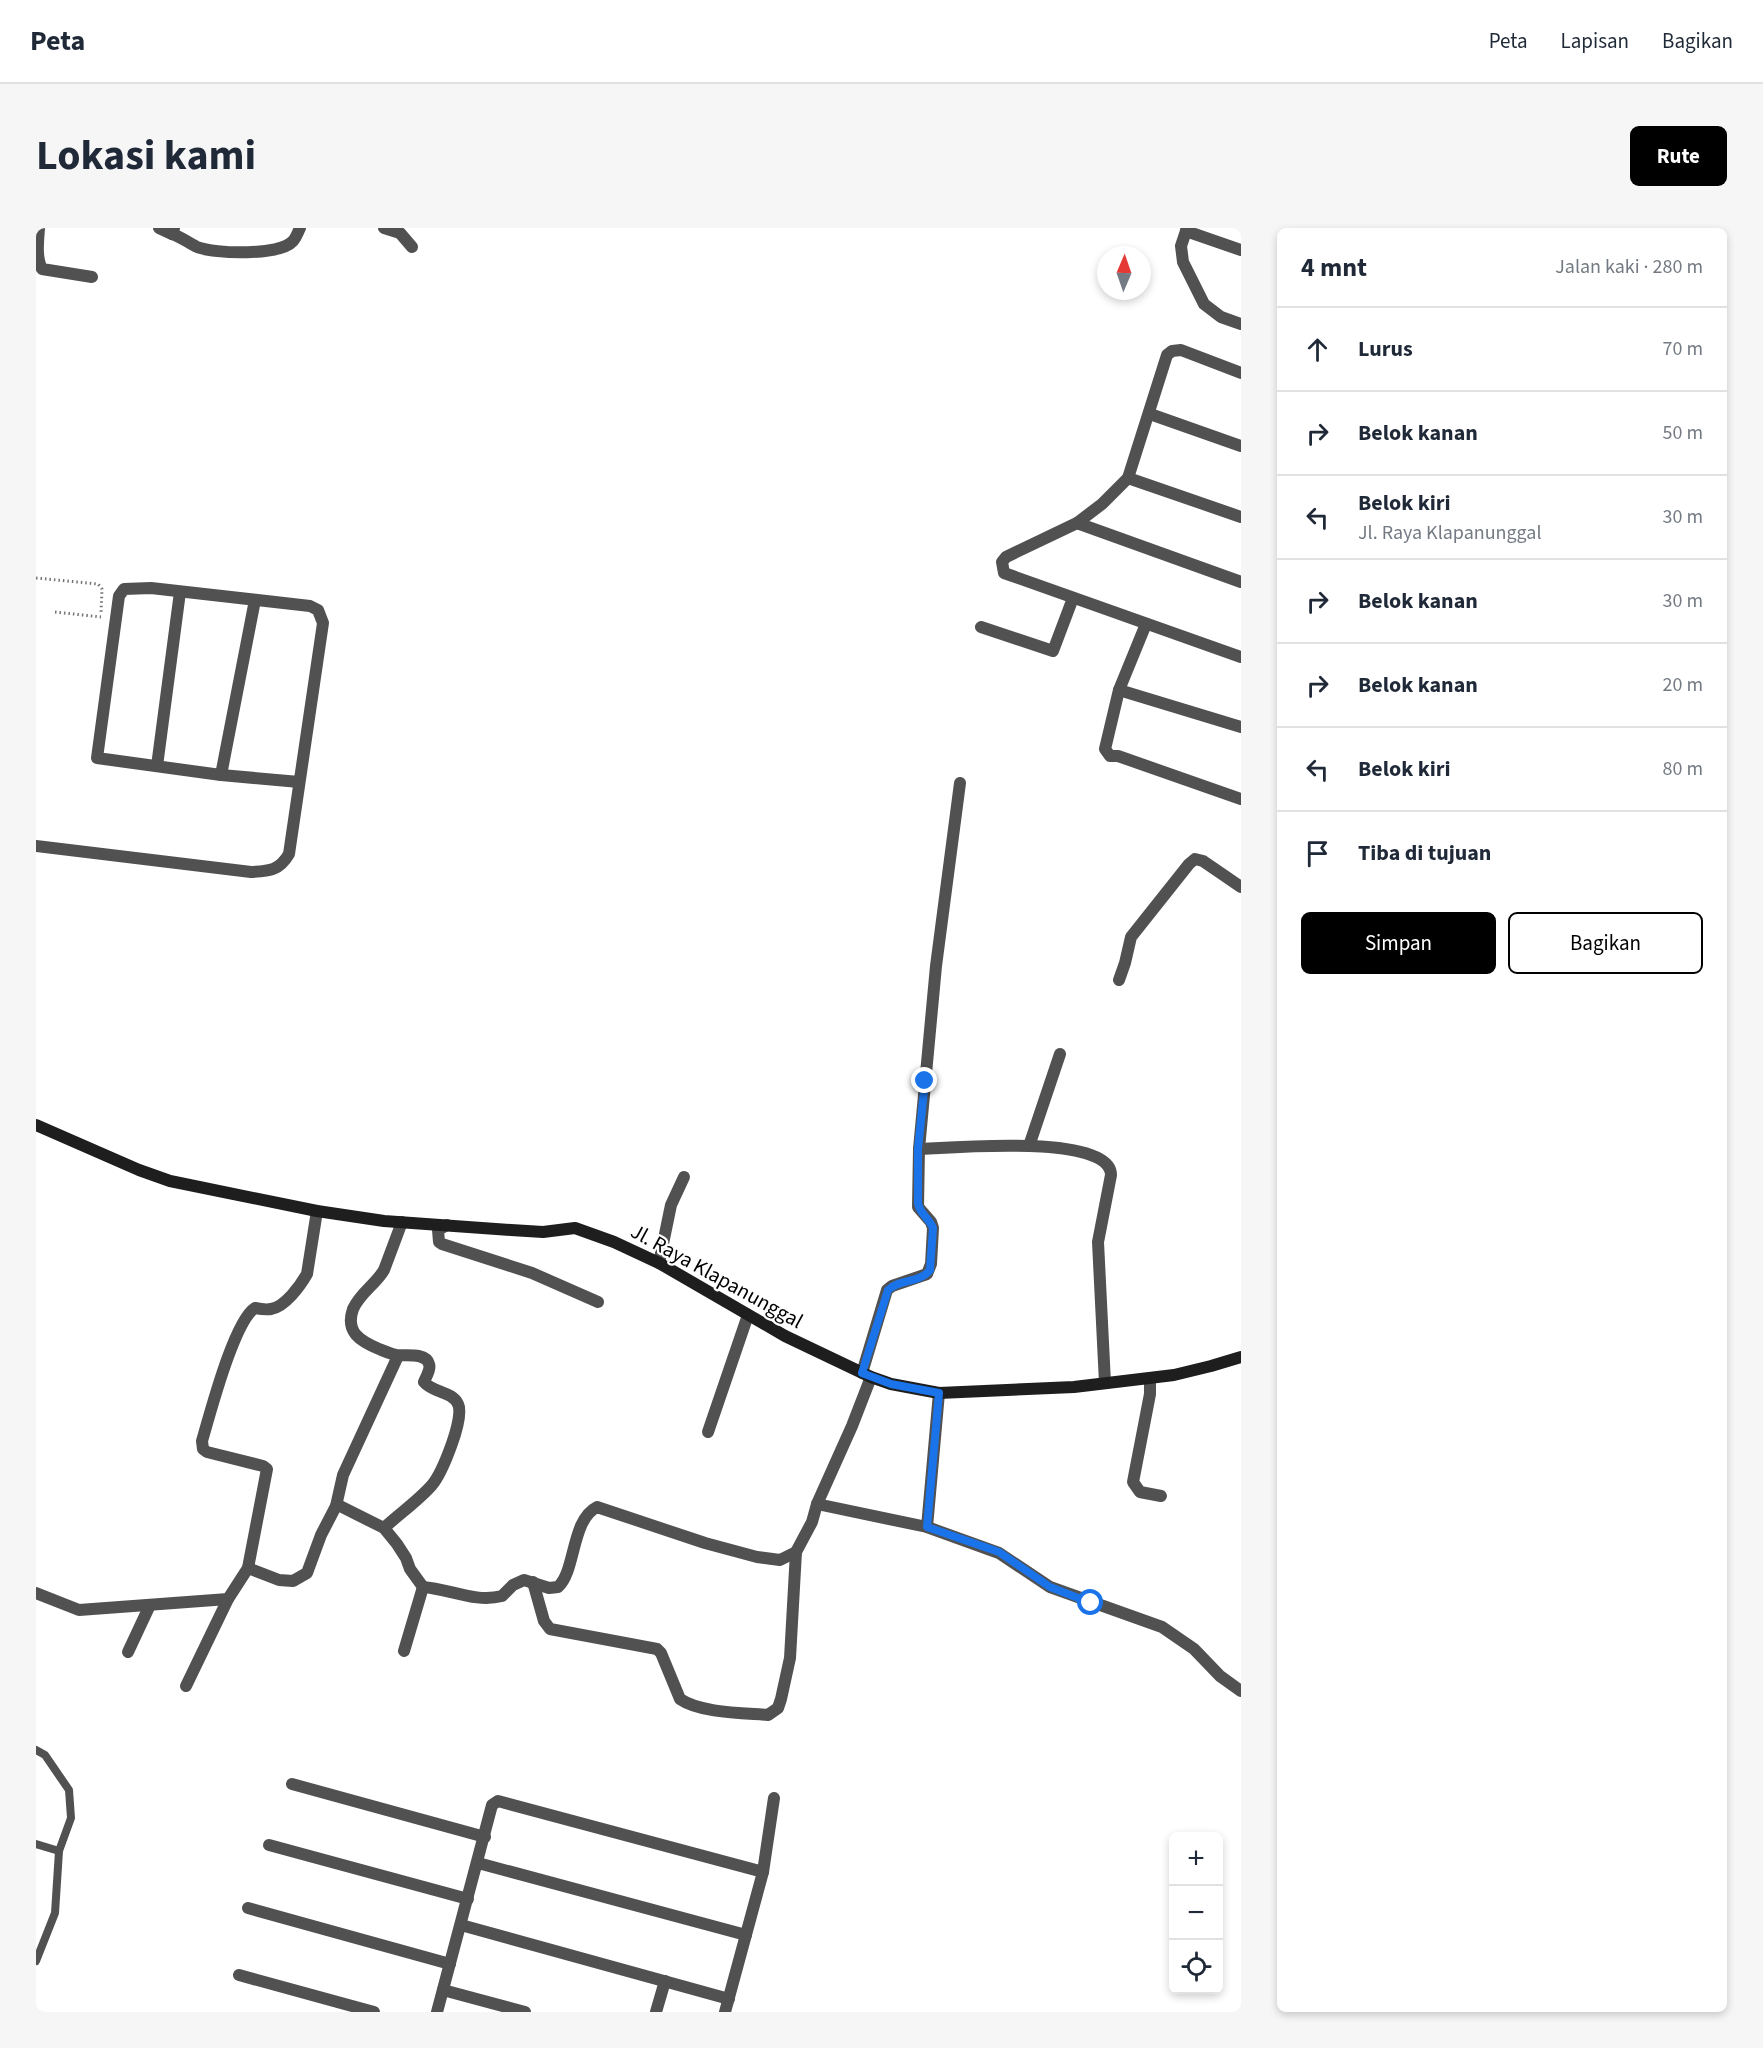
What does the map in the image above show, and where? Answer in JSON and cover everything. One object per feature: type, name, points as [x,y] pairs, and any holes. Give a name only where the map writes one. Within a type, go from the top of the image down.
[{"type":"street","points":[[39,228],[36,258],[42,269],[92,277]]},
{"type":"street","points":[[159,228],[173,231],[199,247],[224,251],[261,251],[285,246],[294,240],[300,228]]},
{"type":"street","points":[[384,228],[400,233],[412,247]]},
{"type":"street","points":[[1241,250],[1186,230],[1181,246],[1183,262],[1204,304],[1221,317],[1241,324]]},
{"type":"street","points":[[1241,373],[1181,350],[1172,351],[1167,355],[1128,478],[1102,504],[1077,523],[1006,557],[1002,562],[1004,573],[1241,657]]},
{"type":"street","points":[[1150,414],[1241,446]]},
{"type":"street","points":[[1128,478],[1241,517]]},
{"type":"street","points":[[1077,523],[1241,582]]},
{"type":"street","points":[[36,846],[251,872],[268,871],[282,865],[289,854],[323,623],[322,616],[318,610],[310,606],[150,588],[129,588],[122,590],[119,596],[97,758],[221,776],[299,782]]},
{"type":"street","points":[[157,766],[180,592]]},
{"type":"street","points":[[981,627],[1053,651],[1072,598]]},
{"type":"street","points":[[221,776],[255,600]]},
{"type":"street","points":[[1146,624],[1119,690],[1105,749],[1110,756],[1118,756],[1241,799]]},
{"type":"street","points":[[1119,690],[1241,728]]},
{"type":"street","points":[[533,1582],[544,1621],[550,1629],[657,1649],[661,1653],[680,1699],[687,1704],[768,1715],[778,1708],[790,1658],[796,1552],[812,1522],[817,1504],[852,1426],[888,1290],[892,1286],[922,1277],[930,1270],[933,1228],[931,1222],[918,1207],[918,1149],[936,966],[960,783]]},
{"type":"street","points":[[1119,980],[1131,937],[1195,859],[1203,861],[1241,887]]},
{"type":"street","points":[[1029,1146],[1060,1054]]},
{"type":"street","name":"Jl. Raya Klapanunggal","points":[[36,1125],[139,1170],[170,1181],[317,1212],[402,1222],[543,1232],[575,1228],[614,1242],[659,1263],[813,1351],[891,1384],[939,1393],[1074,1387],[1148,1379],[1194,1371],[1241,1357]]},
{"type":"street","points":[[918,1149],[1029,1146],[1082,1151],[1102,1159],[1110,1167],[1111,1175],[1098,1242],[1105,1383]]},
{"type":"street","points":[[659,1263],[671,1205],[684,1177]]},
{"type":"street","points":[[186,1686],[228,1599],[248,1568],[267,1469],[207,1452],[203,1449],[202,1441],[234,1343],[246,1317],[255,1308],[273,1310],[296,1290],[307,1274],[317,1212]]},
{"type":"street","points":[[384,1528],[432,1485],[440,1473],[460,1419],[459,1406],[456,1401],[451,1396],[429,1388],[424,1382],[429,1369],[429,1364],[425,1359],[409,1354],[398,1356],[365,1344],[353,1334],[350,1324],[353,1310],[360,1297],[384,1270],[402,1222]]},
{"type":"street","points":[[447,1225],[438,1230],[439,1242],[442,1244],[513,1266],[598,1302]]},
{"type":"street","points":[[708,1432],[748,1315]]},
{"type":"street","points":[[248,1568],[279,1580],[293,1581],[307,1573],[321,1535],[336,1506],[343,1475],[398,1356]]},
{"type":"street","points":[[1148,1379],[1150,1394],[1133,1482],[1140,1492],[1161,1496]]},
{"type":"street","points":[[927,1527],[939,1393]]},
{"type":"street","points":[[817,1504],[927,1527],[999,1552],[1050,1587],[1162,1627],[1194,1649],[1220,1676],[1241,1691]]},
{"type":"street","points":[[336,1506],[384,1528],[402,1551],[410,1569],[423,1587],[475,1598],[496,1598],[505,1595],[518,1581],[524,1580],[549,1588],[558,1587],[577,1537],[591,1511],[597,1507],[696,1540],[757,1557],[780,1560],[796,1552]]},
{"type":"street","points":[[404,1651],[423,1587]]},
{"type":"street","points":[[36,1593],[79,1610],[228,1599]]},
{"type":"street","points":[[128,1652],[150,1605]]},
{"type":"street","points":[[292,1784],[485,1837]]},
{"type":"street","points":[[725,2012],[764,1872],[774,1798]]},
{"type":"street","points":[[437,2012],[492,1805],[498,1801],[764,1872]]},
{"type":"street","points":[[269,1845],[468,1899]]},
{"type":"street","points":[[478,1863],[746,1935]]},
{"type":"street","points":[[248,1908],[450,1965]]},
{"type":"street","points":[[461,1925],[729,1999]]},
{"type":"street","points":[[239,1975],[374,2012]]},
{"type":"street","points":[[656,2012],[664,1981]]},
{"type":"street","points":[[443,1990],[522,2012]]},
{"type":"lane","points":[[36,1750],[45,1755],[69,1790],[71,1818],[59,1851],[55,1913],[36,1961]]},
{"type":"lane","points":[[36,1844],[59,1851]]},
{"type":"path","points":[[36,578],[98,584],[102,589],[99,628]]},
{"type":"path","points":[[55,612],[100,617]]},
{"type":"route","points":[[925,1081],[918,1149],[918,1207],[931,1222],[933,1228],[930,1270],[922,1277],[892,1286],[888,1290],[862,1373],[891,1384],[939,1393],[927,1527],[999,1552],[1050,1587],[1091,1603]]}]
